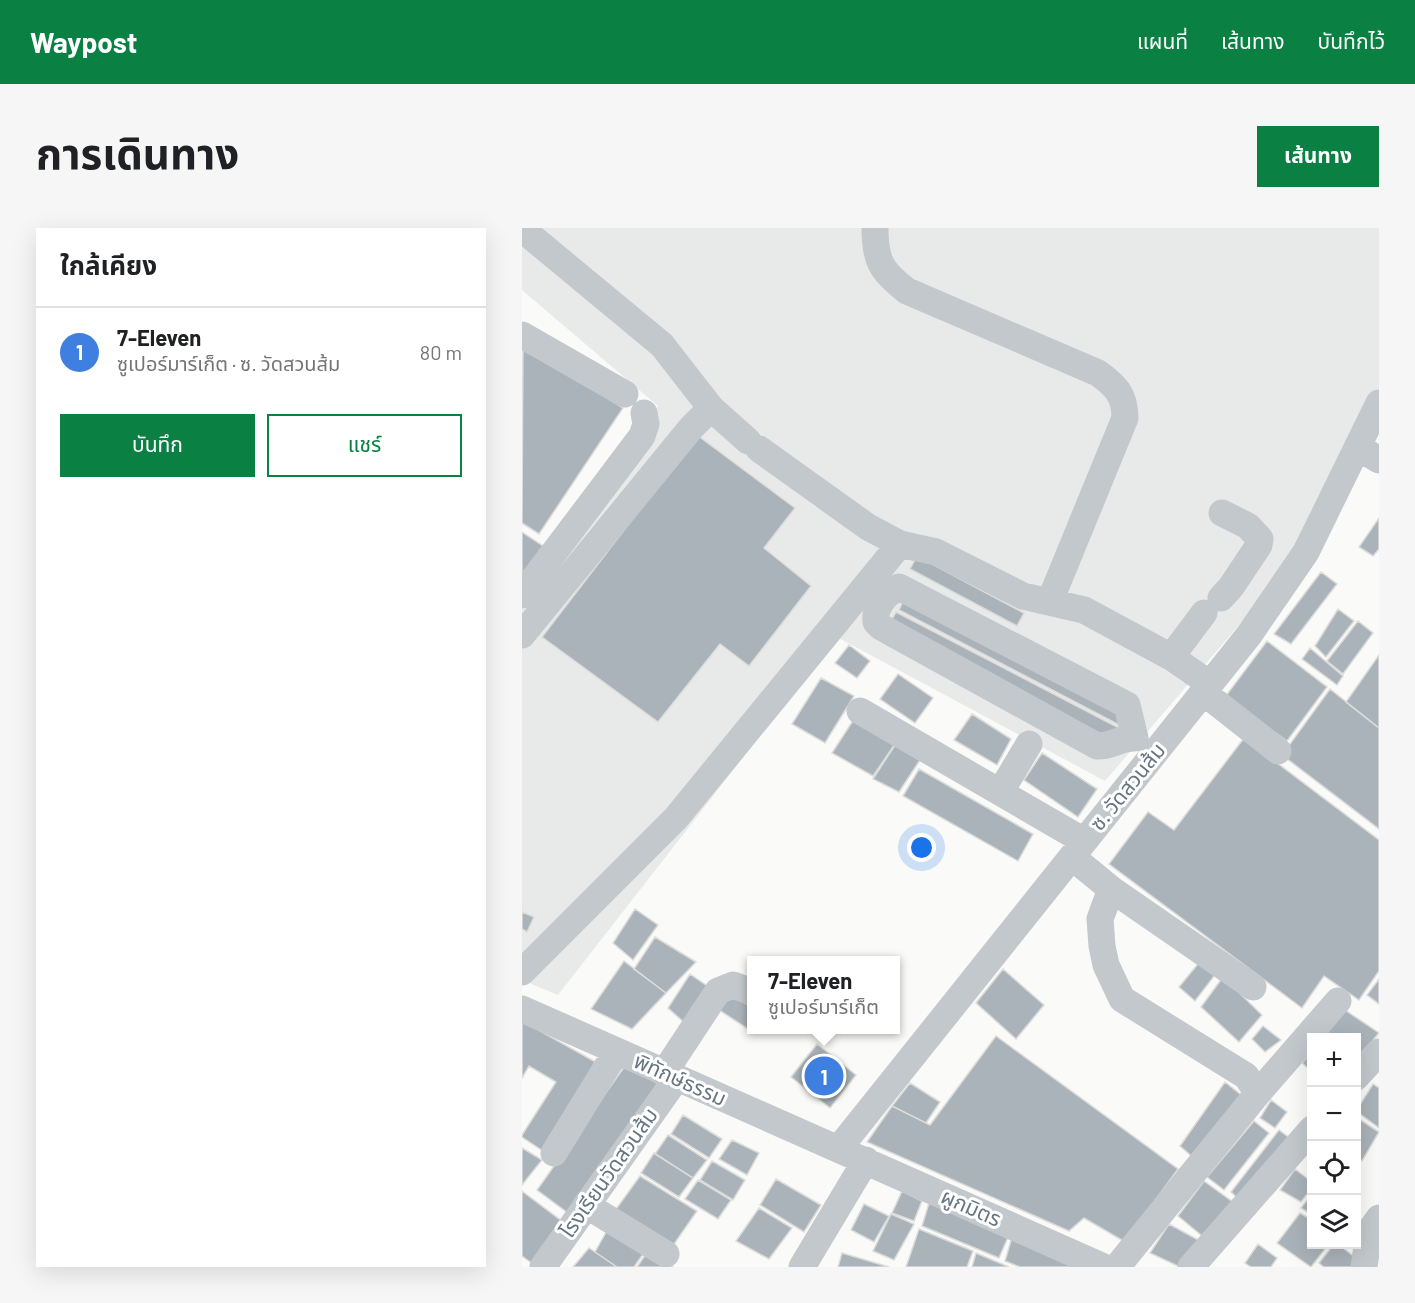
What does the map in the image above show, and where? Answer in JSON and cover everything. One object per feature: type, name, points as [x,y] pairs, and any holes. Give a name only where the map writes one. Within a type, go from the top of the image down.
[{"type":"street","points":[[876,228],[880,265],[886,275],[907,291],[1098,373],[1117,387],[1122,396],[1125,418],[1050,601]]},
{"type":"street","points":[[522,229],[662,345],[711,408],[754,445],[868,527],[900,544],[936,552],[1023,596],[1084,610],[1171,657],[1278,751]]},
{"type":"street","points":[[522,335],[625,394]]},
{"type":"street","name":"ซ. วัดสวนส้ม","points":[[840,1147],[1078,849],[1146,745],[1206,688],[1249,634],[1306,552],[1369,453],[1379,403]]},
{"type":"street","points":[[522,635],[691,428],[711,408]]},
{"type":"street","points":[[522,595],[642,436],[646,424],[644,412]]},
{"type":"street","points":[[1171,657],[1212,605],[1237,579],[1259,545],[1260,539],[1248,526],[1222,513]]},
{"type":"street","points":[[522,972],[532,949],[676,818],[900,544]]},
{"type":"street","points":[[899,587],[906,588],[1127,705],[1146,745],[1122,739],[1105,746],[1097,746],[881,627],[875,619],[876,610],[890,592],[899,587]]},
{"type":"street","points":[[860,711],[1001,791],[1078,849],[1111,889],[1253,987]]},
{"type":"street","points":[[1001,791],[1029,744]]},
{"type":"street","points":[[1111,889],[1100,919],[1102,946],[1106,966],[1122,999],[1246,1077],[1258,1093]]},
{"type":"street","name":"โรงเรียนวัดสวนส้ม","points":[[543,1267],[670,1076],[718,991],[733,985],[747,990]]},
{"type":"street","points":[[1117,1267],[1258,1093],[1338,1001]]},
{"type":"street","name":"พิทักษ์ธรรม","points":[[522,1009],[670,1076],[840,1147]]},
{"type":"street","points":[[554,1153],[616,1052]]},
{"type":"street","points":[[1361,1072],[1379,1052]]},
{"type":"street","points":[[1191,1267],[1307,1134]]},
{"type":"street","name":"ผูกมิตร","points":[[840,1147],[1104,1267]]},
{"type":"street","points":[[802,1267],[866,1160]]},
{"type":"street","points":[[586,1205],[666,1254]]},
{"type":"street","points":[[1364,1267],[1369,1232],[1379,1218]]},
{"type":"shaded area","points":[[522,228],[1379,228],[1379,388],[1318,520],[1252,610],[1105,781],[837,637],[558,995],[522,980],[522,590],[658,406],[522,290]]},
{"type":"building","points":[[523,344],[623,408],[539,534],[522,523]]},
{"type":"building","points":[[697,435],[795,508],[764,548],[811,586],[749,666],[720,644],[658,722],[542,637]]},
{"type":"building","points":[[1379,518],[1379,549],[1373,556],[1359,547]]},
{"type":"building","points":[[522,532],[543,546],[522,574]]},
{"type":"building","points":[[917,556],[1024,613],[1017,626],[910,569]]},
{"type":"building","points":[[1321,572],[1337,584],[1291,644],[1274,634]]},
{"type":"building","points":[[905,597],[1130,714],[1123,727],[899,610]]},
{"type":"building","points":[[1338,609],[1354,621],[1326,657],[1315,646]]},
{"type":"building","points":[[896,612],[1121,729],[1114,742],[889,624]]},
{"type":"building","points":[[1358,621],[1373,633],[1343,674],[1327,661]]},
{"type":"building","points":[[1267,641],[1327,687],[1287,741],[1225,697]]},
{"type":"building","points":[[849,645],[870,661],[857,678],[835,663]]},
{"type":"building","points":[[1310,648],[1343,676],[1337,685],[1302,659]]},
{"type":"building","points":[[1379,655],[1379,728],[1346,702]]},
{"type":"building","points":[[898,674],[933,698],[915,723],[880,699]]},
{"type":"building","points":[[821,678],[854,696],[825,743],[792,724]]},
{"type":"building","points":[[1330,689],[1379,728],[1379,829],[1282,755]]},
{"type":"building","points":[[972,714],[1011,739],[997,765],[954,740]]},
{"type":"building","points":[[854,719],[895,744],[873,776],[832,753]]},
{"type":"building","points":[[1244,738],[1379,840],[1379,971],[1359,1000],[1324,976],[1302,1008],[1109,864],[1148,812],[1174,830]]},
{"type":"building","points":[[895,745],[920,760],[899,792],[873,779]]},
{"type":"building","points":[[1042,753],[1097,789],[1078,817],[1024,780]]},
{"type":"building","points":[[919,769],[1033,834],[1018,861],[903,796]]},
{"type":"building","points":[[635,909],[658,925],[633,960],[613,943]]},
{"type":"building","points":[[522,912],[534,917],[527,932],[522,929]]},
{"type":"building","points":[[655,937],[696,962],[666,993],[634,969]]},
{"type":"building","points":[[1202,959],[1218,971],[1195,1001],[1179,987]]},
{"type":"building","points":[[624,961],[666,993],[632,1029],[591,1009]]},
{"type":"building","points":[[1003,969],[1044,1005],[1016,1039],[976,1003]]},
{"type":"building","points":[[690,974],[713,990],[688,1026],[668,1008]]},
{"type":"building","points":[[1223,977],[1262,1015],[1239,1042],[1201,1007]]},
{"type":"building","points":[[1379,979],[1379,1004],[1367,995]]},
{"type":"building","points":[[727,991],[747,1005],[747,1028],[719,1010]]},
{"type":"building","points":[[1345,1010],[1379,1033],[1361,1055],[1361,1033],[1327,1033]]},
{"type":"building","points":[[522,1021],[601,1065],[546,1153],[522,1135],[556,1082],[529,1066],[522,1078]]},
{"type":"building","points":[[1263,1026],[1281,1040],[1265,1052],[1252,1039]]},
{"type":"building","points":[[996,1036],[1178,1169],[1125,1242],[1084,1218],[1069,1231],[867,1142],[892,1106],[930,1125]]},
{"type":"building","points":[[817,1044],[856,1075],[830,1108],[791,1077]]},
{"type":"building","points":[[1307,1057],[1307,1068],[1302,1063]]},
{"type":"building","points":[[627,1063],[661,1082],[568,1213],[537,1190]]},
{"type":"building","points":[[1225,1082],[1245,1098],[1197,1161],[1180,1146]]},
{"type":"building","points":[[910,1083],[940,1102],[926,1123],[892,1106]]},
{"type":"building","points":[[1373,1084],[1379,1088],[1379,1128],[1361,1115],[1361,1103]]},
{"type":"building","points":[[1271,1100],[1287,1112],[1275,1128],[1260,1118]]},
{"type":"building","points":[[683,1115],[722,1139],[709,1158],[671,1134]]},
{"type":"building","points":[[1361,1120],[1379,1132],[1361,1160]]},
{"type":"building","points":[[1254,1121],[1269,1133],[1224,1190],[1207,1177]]},
{"type":"building","points":[[1279,1130],[1295,1142],[1245,1205],[1231,1192]]},
{"type":"building","points":[[668,1135],[707,1160],[693,1178],[655,1154]]},
{"type":"building","points":[[732,1140],[759,1153],[747,1175],[719,1159]]},
{"type":"building","points":[[522,1148],[542,1160],[522,1185]]},
{"type":"building","points":[[654,1153],[693,1178],[679,1197],[641,1173]]},
{"type":"building","points":[[712,1161],[745,1180],[733,1200],[700,1180]]},
{"type":"building","points":[[1295,1169],[1307,1178],[1307,1194],[1301,1202],[1280,1190]]},
{"type":"building","points":[[640,1176],[697,1211],[672,1247],[614,1212]]},
{"type":"building","points":[[776,1179],[821,1205],[804,1232],[760,1205]]},
{"type":"building","points":[[698,1180],[731,1200],[718,1219],[685,1199]]},
{"type":"building","points":[[1204,1181],[1237,1205],[1207,1240],[1178,1216]]},
{"type":"building","points":[[522,1191],[563,1222],[533,1264],[522,1256]]},
{"type":"building","points":[[902,1191],[922,1201],[914,1221],[892,1213]]},
{"type":"building","points":[[1307,1200],[1307,1212],[1301,1208]]},
{"type":"building","points":[[929,1203],[1009,1235],[999,1258],[922,1226]]},
{"type":"building","points":[[864,1204],[889,1216],[874,1242],[851,1230]]},
{"type":"building","points":[[759,1208],[792,1228],[769,1259],[736,1241]]},
{"type":"building","points":[[1300,1213],[1307,1217],[1307,1249],[1325,1249],[1311,1267],[1277,1243]]},
{"type":"building","points":[[891,1214],[914,1224],[894,1260],[873,1251]]},
{"type":"building","points":[[1169,1224],[1202,1242],[1180,1267],[1150,1253]]},
{"type":"building","points":[[609,1227],[646,1250],[634,1267],[617,1267],[595,1252]]},
{"type":"building","points":[[919,1229],[973,1251],[967,1267],[906,1267]]},
{"type":"building","points":[[1012,1237],[1080,1267],[1020,1267],[1005,1261]]},
{"type":"building","points":[[1258,1244],[1277,1258],[1271,1267],[1251,1267],[1245,1263]]},
{"type":"building","points":[[589,1248],[595,1252],[617,1267],[573,1267]]},
{"type":"building","points":[[1330,1249],[1344,1249],[1361,1262],[1358,1267],[1324,1267],[1319,1263]]},
{"type":"building","points":[[648,1251],[673,1267],[637,1267]]},
{"type":"building","points":[[842,1253],[889,1267],[838,1267]]},
{"type":"building","points":[[976,1253],[1009,1267],[972,1267]]},
{"type":"place","name":"7-Eleven","points":[[824,1076]]}]
